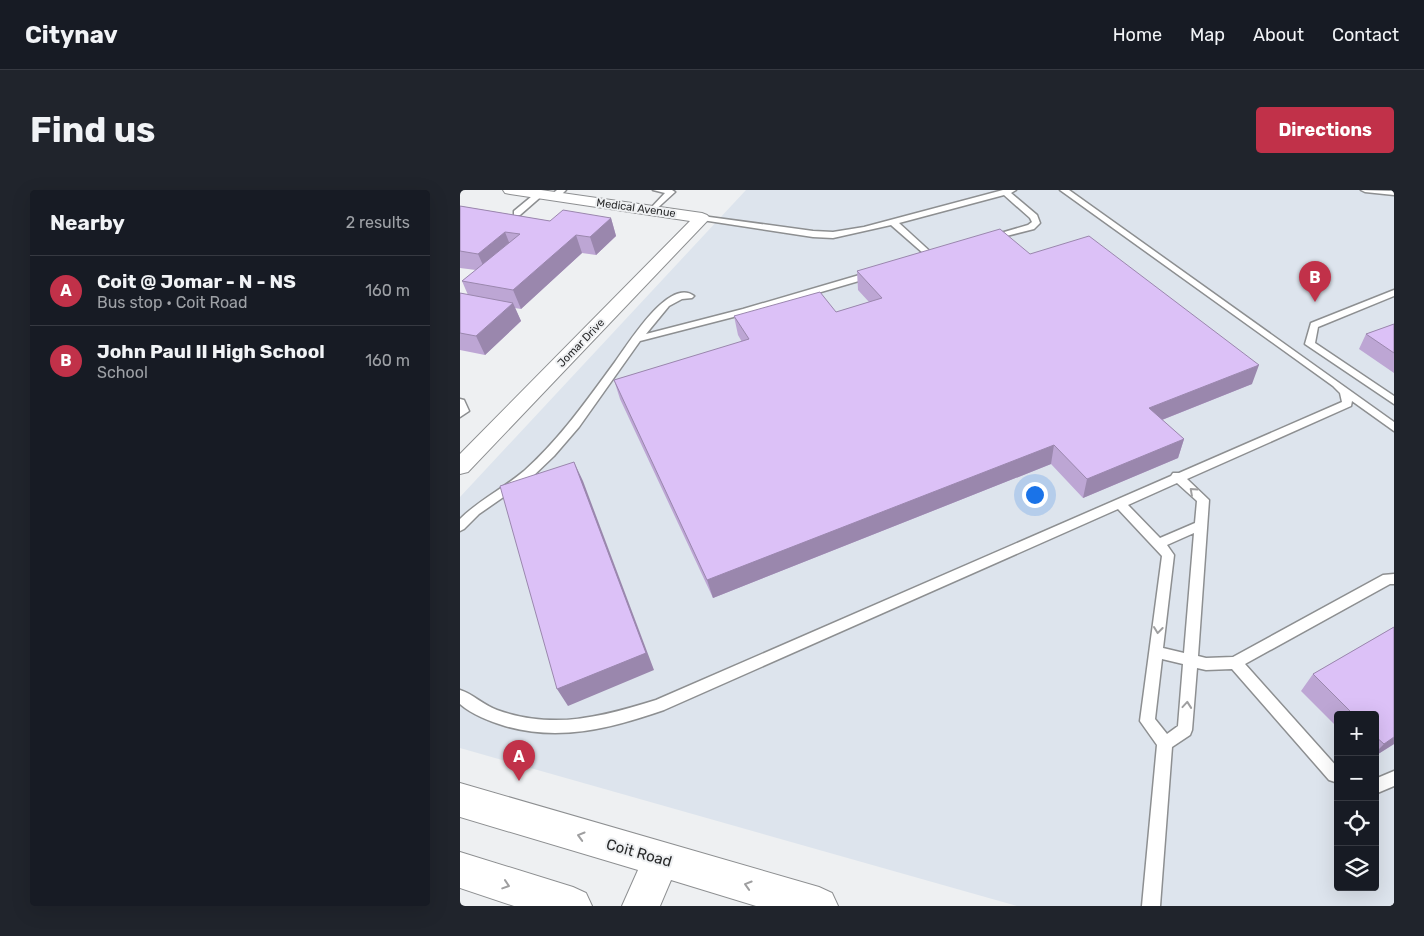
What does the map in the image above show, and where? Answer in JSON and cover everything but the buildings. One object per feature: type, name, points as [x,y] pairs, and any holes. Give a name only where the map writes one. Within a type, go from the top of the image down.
[{"type":"main road","name":"Coit Road","points":[[460,800],[818,906]]},
{"type":"main road","points":[[641,906],[662,859]]},
{"type":"main road","points":[[460,870],[573,906]]},
{"type":"street","name":"Medical Avenue","points":[[510,190],[552,194],[702,218]]},
{"type":"street","name":"Jomar Drive","points":[[460,467],[702,218]]},
{"type":"lane","points":[[652,211],[671,192],[657,190]]},
{"type":"lane","points":[[1064,190],[1394,427]]},
{"type":"lane","points":[[1365,190],[1394,193]]},
{"type":"lane","points":[[702,218],[806,234],[833,235],[851,233],[1008,191],[1034,217],[1036,223],[1031,227],[976,243]]},
{"type":"lane","points":[[517,213],[552,194]]},
{"type":"lane","points":[[893,222],[931,257]]},
{"type":"lane","points":[[638,339],[746,311],[887,270]]},
{"type":"lane","points":[[1394,293],[1314,325],[1310,344],[1394,401]]},
{"type":"lane","points":[[460,526],[475,511],[527,475],[550,453],[575,424],[669,300],[682,295],[689,296]]},
{"type":"lane","points":[[460,696],[480,711],[525,724],[568,726],[603,723],[659,705],[1120,503],[1177,476],[1343,406],[1347,404],[1347,396],[1344,390]]},
{"type":"lane","points":[[460,402],[464,411],[460,414]]},
{"type":"lane","points":[[1165,743],[1185,730],[1202,525],[1203,500],[1177,476]]},
{"type":"lane","points":[[1120,503],[1168,555],[1147,721],[1165,743],[1151,906]]},
{"type":"lane","points":[[1158,544],[1202,525]]},
{"type":"lane","points":[[1155,652],[1206,664],[1235,663],[1388,579],[1394,579]]},
{"type":"lane","points":[[1235,663],[1334,772]]},
{"type":"lane","points":[[1379,785],[1394,778]]},
{"type":"shaded area","points":[[746,190],[1394,190],[1394,906],[1017,906],[460,748],[460,497]]},
{"type":"place","name":"John Paul II High School","points":[[1315,302]]},
{"type":"place","name":"Coit @ Jomar - N - NS","points":[[519,781]]}]
